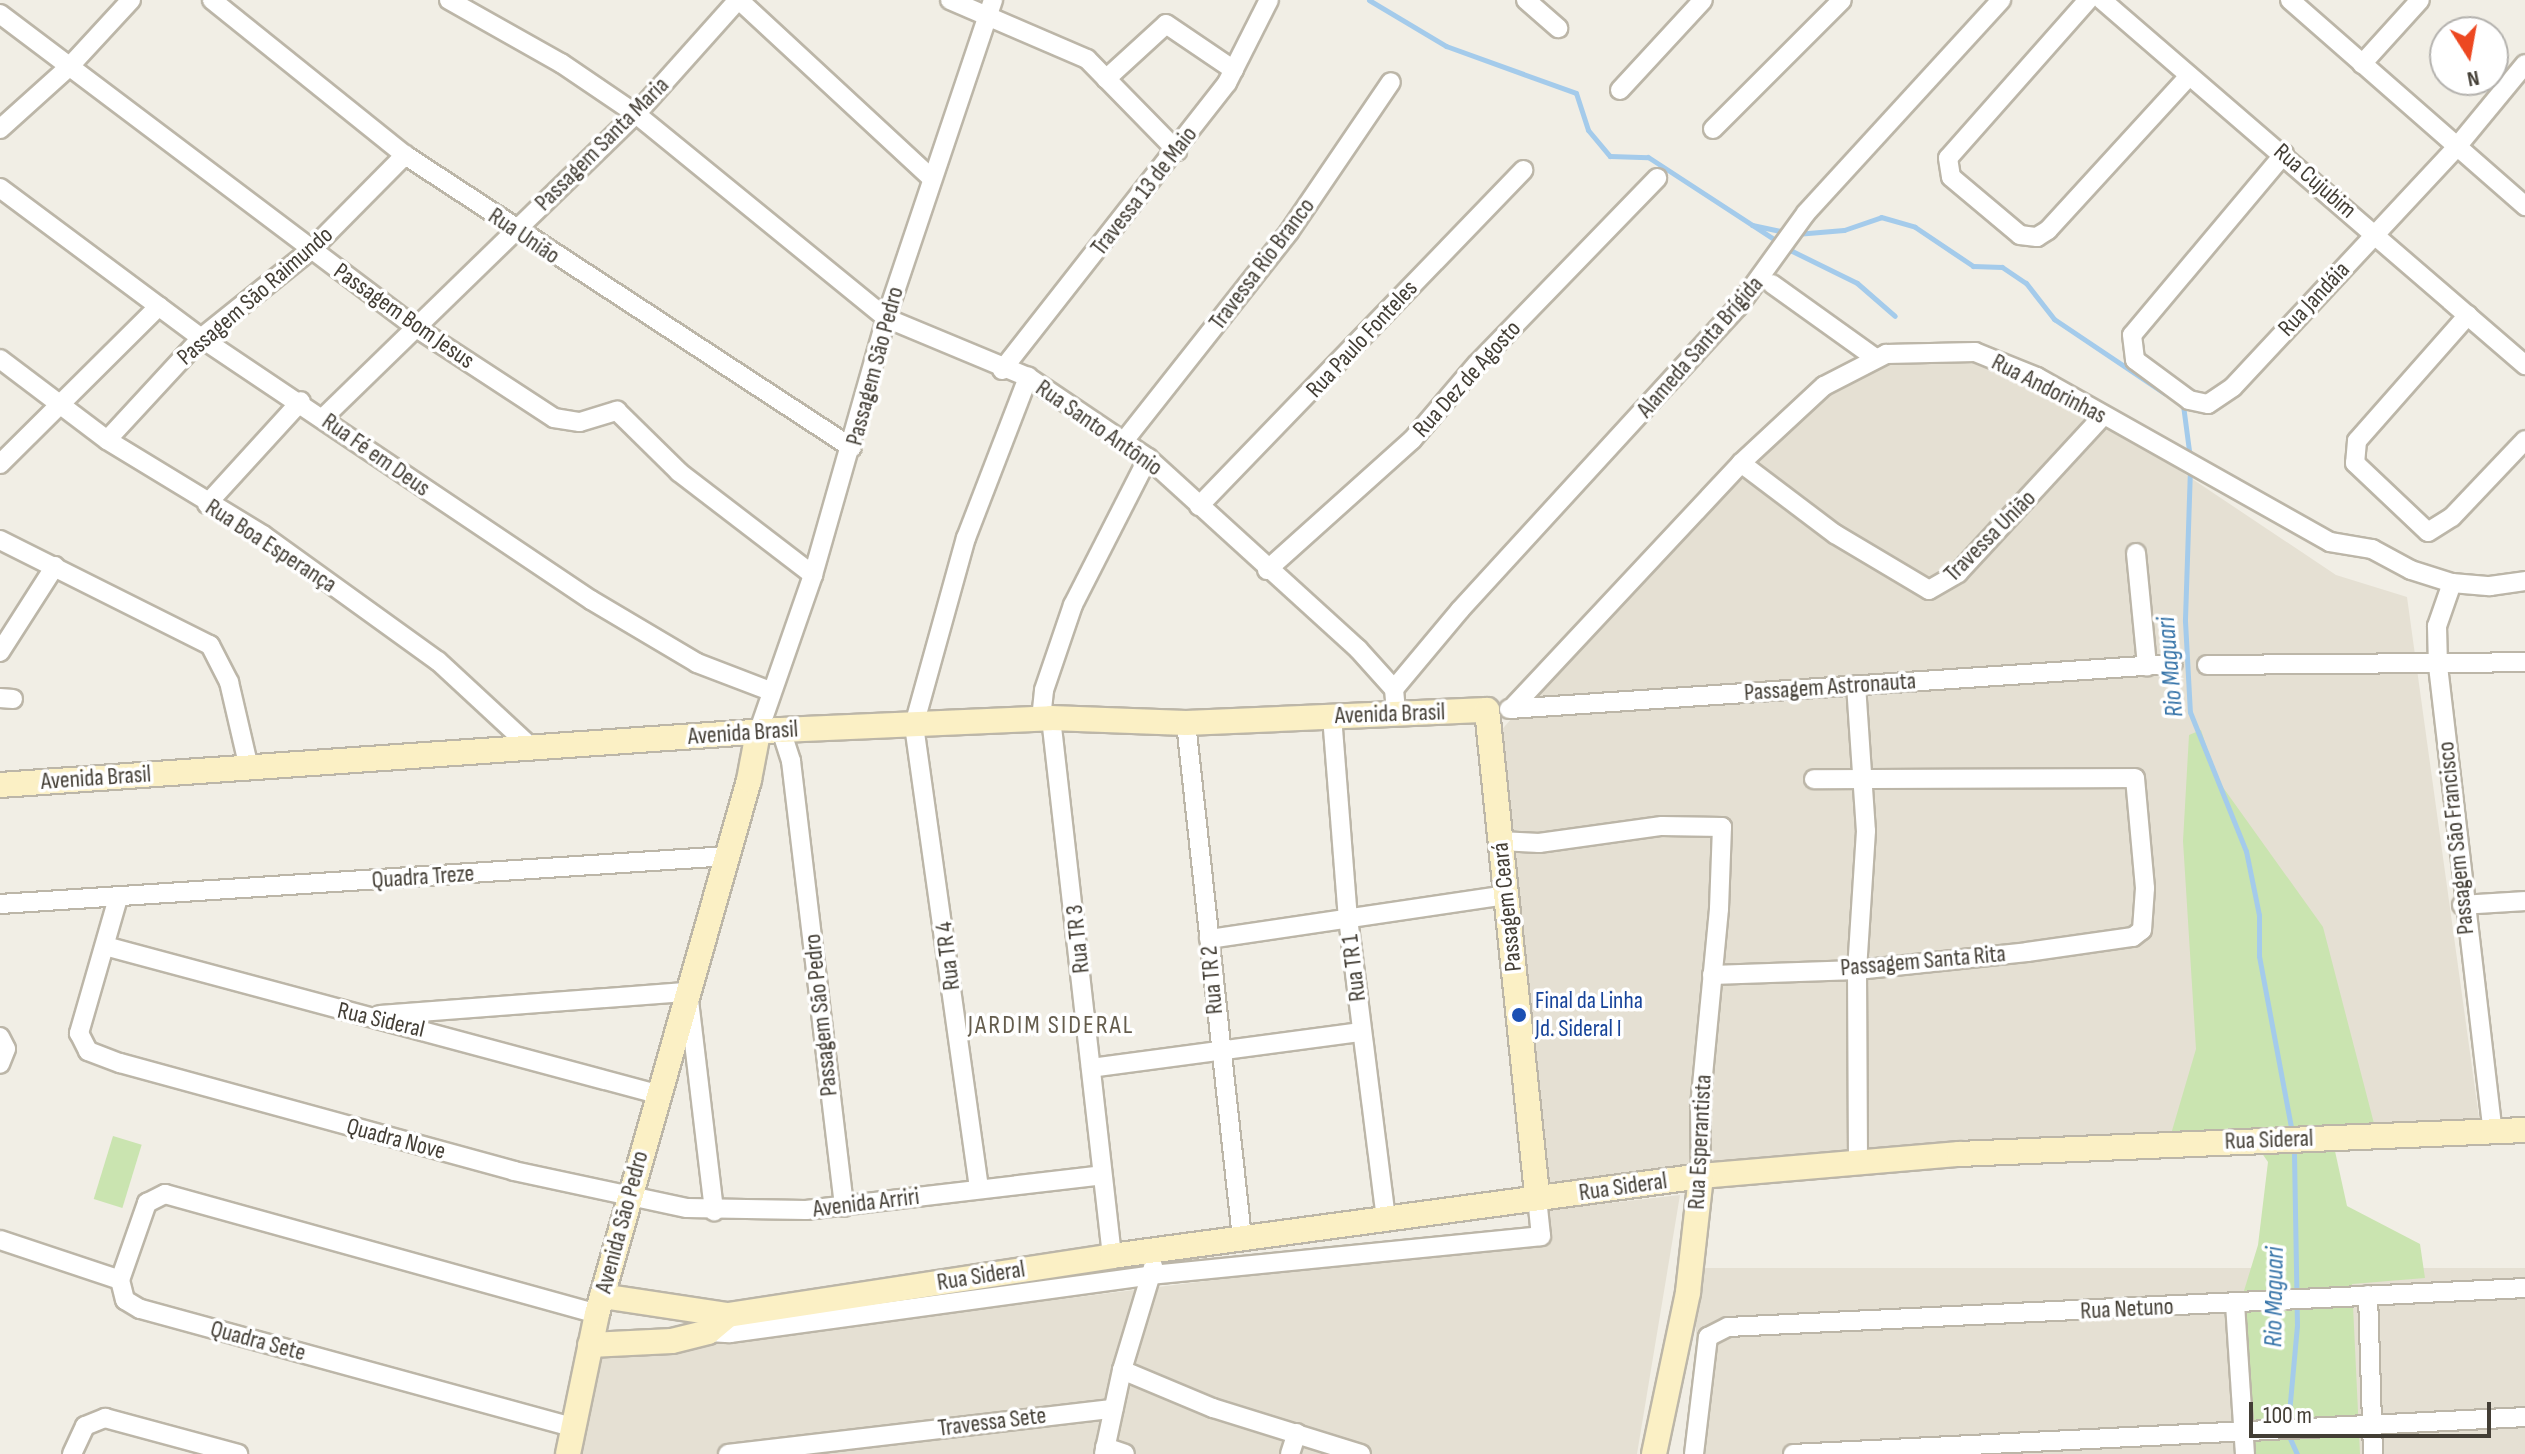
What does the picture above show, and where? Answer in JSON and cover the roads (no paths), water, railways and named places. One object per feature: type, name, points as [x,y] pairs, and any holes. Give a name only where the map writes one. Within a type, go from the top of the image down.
[{"type":"main road","name":"Avenida Brasil","points":[[0,785],[770,731],[1046,719],[1186,723],[1332,716],[1395,702],[1487,710]]},
{"type":"main road","name":"Passagem Ceará","points":[[1487,710],[1537,1198]]},
{"type":"main road","name":"Avenida São Pedro","points":[[568,1454],[599,1305],[657,1094],[728,856],[770,731]]},
{"type":"main road","name":"Rua Sideral","points":[[599,1305],[728,1315],[1112,1256],[1701,1176],[1959,1154],[2525,1130]]},
{"type":"main road","name":"Rua Esperantista","points":[[1654,1454],[1688,1292],[1701,1176]]},
{"type":"main road","points":[[590,1345],[648,1346],[708,1332],[728,1315]]},
{"type":"street","points":[[0,129],[70,66],[131,0]]},
{"type":"street","name":"Rua União","points":[[212,0],[405,155],[514,231],[852,448]]},
{"type":"street","name":"Rua Santo Antônio","points":[[449,0],[561,63],[636,114],[886,318],[1002,370],[1028,377],[1148,458],[1267,570],[1358,649],[1395,702]]},
{"type":"street","points":[[739,0],[931,178]]},
{"type":"street","name":"Passagem Santa Maria","points":[[323,418],[636,114],[739,0]]},
{"type":"street","points":[[950,0],[990,9],[1087,59],[1177,151]]},
{"type":"street","name":"Travessa 13 de Maio","points":[[1002,370],[1177,151],[1234,70],[1269,0]]},
{"type":"street","points":[[1526,0],[1558,28]]},
{"type":"street","points":[[1620,90],[1703,0]]},
{"type":"street","points":[[1713,129],[1842,0]]},
{"type":"street","name":"Alameda Santa Brígida","points":[[1395,702],[1781,252],[1806,213],[2001,0]]},
{"type":"street","points":[[2088,0],[1974,124],[1947,165],[1956,182],[2020,235],[2042,235],[2189,76]]},
{"type":"street","name":"Rua Cujubim","points":[[2102,0],[2525,365]]},
{"type":"street","points":[[2290,0],[2455,149],[2525,206]]},
{"type":"street","points":[[2362,64],[2420,0]]},
{"type":"street","name":"Passagem São Pedro","points":[[844,1207],[791,761],[770,731],[770,691],[813,575],[852,448],[886,318],[990,9]]},
{"type":"street","name":"Passagem Bom Jesus","points":[[0,14],[415,327],[566,423],[617,411],[679,472],[813,575]]},
{"type":"street","points":[[1106,79],[1166,24],[1234,70]]},
{"type":"street","name":"Rua Jandáia","points":[[2284,154],[2136,325],[2131,345],[2135,360],[2189,400],[2208,404],[2245,375],[2455,149],[2525,64]]},
{"type":"street","name":"Travessa Rio Branco","points":[[1124,441],[1289,232],[1391,82]]},
{"type":"street","name":"Passagem São Raimundo","points":[[107,440],[201,338],[311,250],[405,155]]},
{"type":"street","name":"Rua Paulo Fonteles","points":[[1199,506],[1524,170]]},
{"type":"street","name":"Rua Dez de Agosto","points":[[1267,570],[1421,431],[1477,364],[1657,178]]},
{"type":"street","name":"Rua Fé em Deus","points":[[0,188],[201,338],[301,401],[591,600],[697,663],[770,691]]},
{"type":"street","points":[[1772,284],[1874,357]]},
{"type":"street","points":[[0,464],[62,406],[159,306]]},
{"type":"street","points":[[2468,315],[2387,403],[2357,441],[2355,463],[2428,532],[2452,517],[2525,440]]},
{"type":"street","name":"Rua Andorinhas","points":[[1512,708],[1741,463],[1824,386],[1874,357],[1930,350],[1975,352],[2037,377],[2318,537],[2372,549],[2411,570],[2452,583]]},
{"type":"street","name":"Rua Boa Esperança","points":[[0,359],[107,440],[207,504],[263,535],[438,661],[531,747]]},
{"type":"street","points":[[914,725],[966,538],[1028,377]]},
{"type":"street","points":[[207,504],[301,401]]},
{"type":"street","name":"Travessa União","points":[[1741,463],[1835,534],[1929,590],[1967,564],[2103,416]]},
{"type":"street","points":[[1046,719],[1044,690],[1073,605],[1148,458]]},
{"type":"street","points":[[0,540],[210,645],[229,682],[249,768]]},
{"type":"street","points":[[2136,553],[2147,666]]},
{"type":"street","points":[[0,652],[55,566]]},
{"type":"street","points":[[2452,583],[2490,586],[2525,581]]},
{"type":"street","name":"Passagem São Francisco","points":[[2452,583],[2437,626],[2438,666],[2462,905],[2493,1132]]},
{"type":"street","points":[[2207,665],[2438,666],[2525,662]]},
{"type":"street","name":"Passagem Astronauta","points":[[1487,710],[2172,664]]},
{"type":"street","points":[[1856,685],[1866,831],[1857,970],[1858,1164]]},
{"type":"street","name":"Rua TR 1","points":[[1332,716],[1348,918],[1386,1219]]},
{"type":"street","name":"Rua TR 3","points":[[1046,719],[1112,1256]]},
{"type":"street","name":"Rua TR 2","points":[[1186,723],[1219,1053],[1242,1238]]},
{"type":"street","name":"Rua TR 4","points":[[914,725],[979,1188]]},
{"type":"street","name":"Passagem Santa Rita","points":[[1712,975],[1857,970],[2133,937],[2145,922],[2137,782],[2120,774],[2095,777],[1863,779]]},
{"type":"street","points":[[1814,779],[1863,779]]},
{"type":"street","name":"Rua Esperantista","points":[[1500,841],[1539,843],[1662,826],[1722,827],[1700,1107],[1701,1176]]},
{"type":"street","name":"Quadra Treze","points":[[0,904],[728,856]]},
{"type":"street","points":[[1209,939],[1507,895]]},
{"type":"street","points":[[105,946],[118,898]]},
{"type":"street","points":[[2462,905],[2525,901]]},
{"type":"street","name":"Rua Sideral","points":[[105,946],[365,1017],[471,1040],[657,1094]]},
{"type":"street","name":"Quadra Nove","points":[[105,946],[80,1039],[94,1055],[629,1198]]},
{"type":"street","points":[[365,1017],[688,992]]},
{"type":"street","name":"Avenida São Pedro","points":[[688,992],[714,1211]]},
{"type":"street","points":[[1091,1068],[1362,1032]]},
{"type":"street","points":[[0,1037],[6,1049],[0,1064]]},
{"type":"street","name":"Avenida Arriri","points":[[629,1198],[714,1211],[844,1207],[1102,1175]]},
{"type":"street","points":[[0,1240],[120,1280],[153,1198],[178,1196],[226,1212],[599,1305]]},
{"type":"street","points":[[708,1332],[730,1333],[1151,1275],[1541,1236],[1537,1198]]},
{"type":"street","points":[[1125,1454],[1105,1450],[1122,1370],[1157,1250]]},
{"type":"street","name":"Quadra Sete","points":[[120,1280],[125,1300],[140,1309],[572,1427]]},
{"type":"street","name":"Rua Netuno","points":[[1694,1454],[1708,1337],[1728,1327],[2525,1288]]},
{"type":"street","points":[[2368,1295],[2373,1454]]},
{"type":"street","points":[[2235,1304],[2245,1454]]},
{"type":"street","points":[[1122,1370],[1213,1408],[1361,1454]]},
{"type":"street","name":"Travessa Sete","points":[[728,1454],[1113,1409]]},
{"type":"street","points":[[1793,1454],[2525,1417]]},
{"type":"street","points":[[72,1454],[85,1426],[96,1418],[238,1454]]},
{"type":"street","points":[[1290,1454],[1297,1433]]},
{"type":"street","points":[[891,1454],[895,1435]]},
{"type":"waterway","points":[[1369,0],[1446,46],[1576,93],[1588,130],[1610,156],[1648,157],[1792,251],[1857,283],[1895,316]]},
{"type":"waterway","name":"Rio Maguari","points":[[1796,234],[1844,230],[1881,217],[1915,227],[1973,266],[2002,267],[2026,283],[2054,319],[2164,393]]},
{"type":"waterway","name":"Rio Maguari","points":[[1752,225],[1786,232]]},
{"type":"waterway","name":"Rio Maguari","points":[[2183,405],[2190,458]]},
{"type":"waterway","name":"Rio Maguari","points":[[2190,468],[2185,621],[2190,712],[2246,851],[2259,915],[2259,956],[2292,1133]]},
{"type":"waterway","name":"Rio Maguari","points":[[2288,1424],[2297,1326],[2294,1147]]},
{"type":"waterway","name":"Rio Maguari","points":[[2288,1434],[2297,1454]]},
{"type":"place","name":"Final da Linha Jd. Sideral I","points":[[1519,1015]]},
{"type":"district","name":"JARDIM SIDERAL","points":[[1051,1026]]}]
